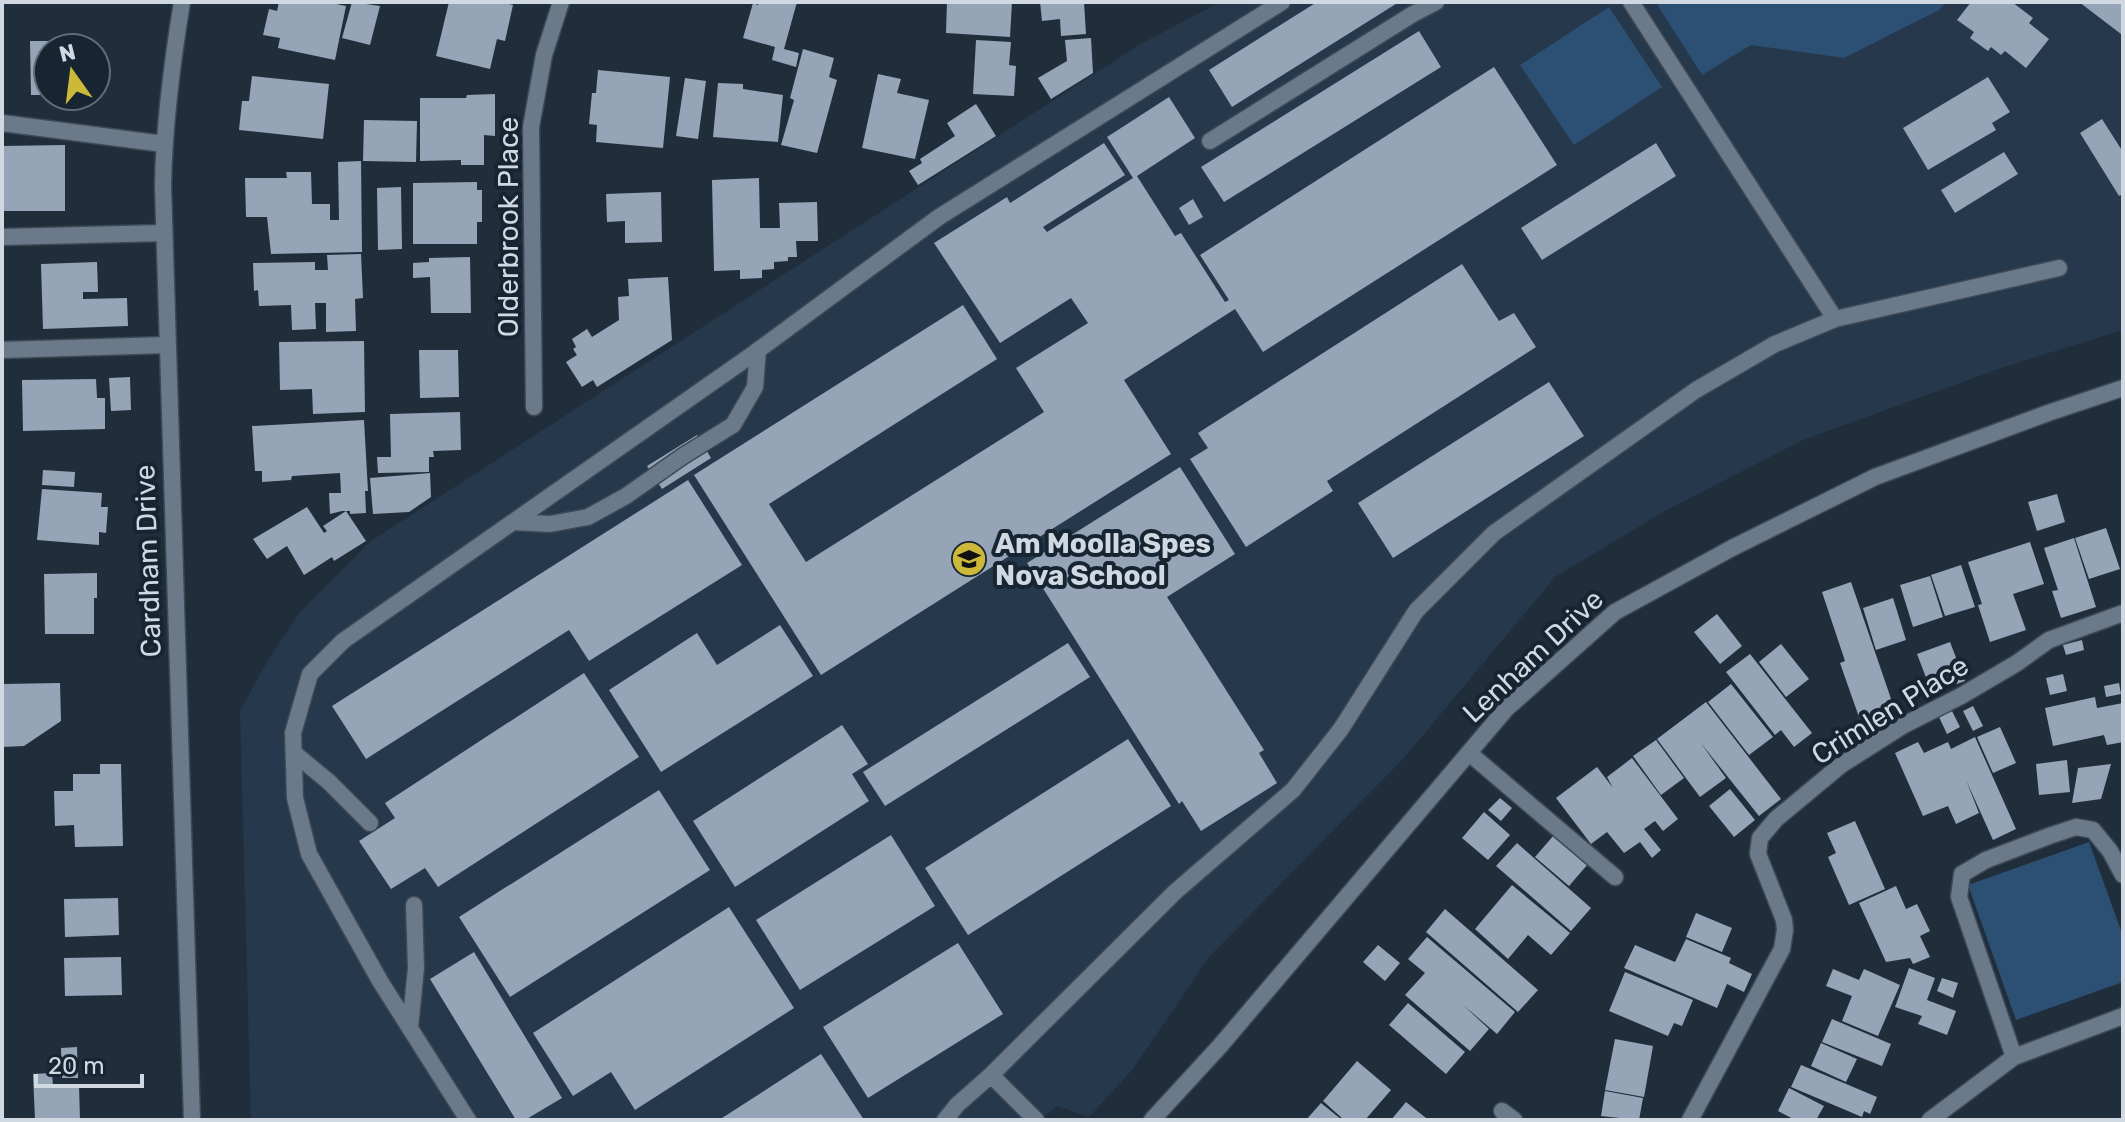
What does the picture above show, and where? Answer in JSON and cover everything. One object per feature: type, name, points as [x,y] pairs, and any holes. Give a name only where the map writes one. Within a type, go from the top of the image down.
[{"type":"street","name":"Cardham Drive","points":[[182,2],[172,60],[164,144],[164,233],[192,1120]]},
{"type":"street","name":"Olderbrook Place","points":[[534,407],[531,127],[544,55],[561,2]]},
{"type":"street","points":[[468,1120],[380,981],[309,854],[295,798],[293,733],[310,674],[343,641],[758,350],[939,217],[1282,2]]},
{"type":"street","points":[[1210,141],[1436,2]]},
{"type":"street","points":[[1631,2],[1835,319]]},
{"type":"street","points":[[2,123],[164,144]]},
{"type":"street","points":[[2,237],[164,233]]},
{"type":"street","points":[[945,1120],[1175,892],[1293,790],[1341,729],[1416,611],[1494,533],[1696,390],[1775,344],[1835,319],[2059,268]]},
{"type":"street","points":[[2,350],[167,345]]},
{"type":"street","points":[[513,522],[550,524],[588,517],[626,496],[733,425],[755,387],[758,350]]},
{"type":"street","name":"Lenham Drive","points":[[1152,1120],[1220,1046],[1506,709],[1615,612],[1732,548],[1875,477],[2123,388]]},
{"type":"street","name":"Crimlen Place","points":[[1690,1120],[1782,949],[1784,920],[1758,854],[1760,838],[1776,819],[1841,765],[1904,725],[1972,690],[2049,640],[2123,613]]},
{"type":"street","points":[[294,753],[370,823]]},
{"type":"street","points":[[1469,753],[1615,877]]},
{"type":"street","points":[[2014,1057],[1959,897],[1962,874],[1986,860],[2076,827],[2093,830],[2110,851],[2123,875]]},
{"type":"street","points":[[410,1028],[416,968],[414,905]]},
{"type":"street","points":[[1930,1120],[2014,1057],[2123,1016]]},
{"type":"street","points":[[991,1075],[1036,1120]]},
{"type":"shaded area","name":"Am Moolla Spes Nova School","points":[[1220,2],[2123,2],[2123,330],[2001,368],[1803,440],[1663,512],[1555,577],[1404,758],[1209,957],[1133,1069],[1089,1117],[1057,1106],[1041,1120],[251,1120],[240,711],[268,660],[301,611],[371,541],[1139,45]]},
{"type":"shaded area","points":[[1658,2],[1946,2],[1939,10],[1844,58],[1751,45],[1702,75]]},
{"type":"shaded area","points":[[1609,7],[1662,87],[1574,145],[1520,65]]},
{"type":"shaded area","points":[[2089,842],[2123,936],[2123,982],[2016,1020],[1968,885]]},
{"type":"building","points":[[279,2],[327,2],[346,6],[335,60],[278,48],[280,38],[263,35],[269,9],[277,11]]},
{"type":"building","points":[[352,2],[380,6],[370,45],[342,38]]},
{"type":"building","points":[[449,2],[513,5],[505,41],[497,39],[490,69],[436,56]]},
{"type":"building","points":[[759,2],[797,2],[784,49],[799,53],[796,67],[772,60],[775,47],[743,38],[753,3],[758,5]]},
{"type":"building","points":[[947,2],[1012,2],[1010,37],[946,33]]},
{"type":"building","points":[[1040,2],[1084,2],[1086,34],[1061,36],[1060,19],[1042,21]]},
{"type":"building","points":[[1317,2],[1399,2],[1232,107],[1209,70]]},
{"type":"building","points":[[1971,2],[2012,2],[2033,18],[2029,23],[2049,39],[2026,68],[2005,51],[2001,55],[1991,47],[1988,51],[1970,38],[1974,32],[1957,20]]},
{"type":"building","points":[[2079,2],[2123,2],[2121,34]]},
{"type":"building","points":[[1419,31],[1441,67],[1224,202],[1201,167]]},
{"type":"building","points":[[1091,38],[1093,73],[1051,99],[1038,78],[1067,61],[1065,40]]},
{"type":"building","points":[[976,40],[1011,42],[1009,65],[1016,66],[1014,96],[973,94]]},
{"type":"building","points":[[30,41],[32,41],[32,95]]},
{"type":"building","points":[[803,49],[834,58],[829,77],[837,80],[817,153],[781,145],[794,100],[790,98]]},
{"type":"building","points":[[1494,67],[1557,165],[1263,352],[1235,309],[1124,380],[1171,454],[821,675],[694,475],[963,305],[997,359],[769,504],[806,562],[1044,412],[1016,368],[1088,323],[1071,298],[1000,343],[934,243],[1007,197],[1010,203],[1104,143],[1125,175],[1043,227],[1047,232],[1133,178],[1107,137],[1169,97],[1195,138],[1137,176],[1175,236],[1181,233],[1225,302],[1229,300],[1200,255]]},
{"type":"building","points":[[598,70],[670,77],[663,148],[596,142],[597,125],[589,124]]},
{"type":"building","points":[[878,74],[901,79],[897,93],[929,100],[915,159],[862,148]]},
{"type":"building","points":[[252,76],[329,84],[323,139],[239,130],[242,101],[249,101]]},
{"type":"building","points":[[1988,77],[2010,112],[1992,123],[1996,130],[1928,170],[1903,128]]},
{"type":"building","points":[[685,78],[706,81],[698,139],[676,136]]},
{"type":"building","points":[[718,83],[743,84],[743,89],[783,95],[778,142],[713,137]]},
{"type":"building","points":[[495,94],[495,136],[484,135],[484,165],[461,165],[461,160],[420,161],[420,98],[466,98],[467,95]]},
{"type":"building","points":[[976,104],[996,136],[918,185],[909,171],[922,163],[920,159],[955,136],[947,123]]},
{"type":"building","points":[[2102,119],[2123,152],[2123,194],[2119,196],[2080,133]]},
{"type":"building","points":[[364,120],[417,121],[416,162],[363,161]]},
{"type":"building","points":[[1656,143],[1676,176],[1542,260],[1521,228]]},
{"type":"building","points":[[65,145],[65,211],[2,211],[2,146]]},
{"type":"building","points":[[2004,152],[2018,174],[1955,213],[1941,190]]},
{"type":"building","points":[[361,161],[362,252],[271,254],[267,217],[246,217],[245,178],[287,178],[286,172],[311,172],[312,204],[330,204],[330,220],[339,220],[338,162]]},
{"type":"building","points":[[759,178],[760,228],[780,228],[779,203],[817,202],[818,241],[796,241],[797,257],[774,262],[774,269],[762,270],[762,278],[740,279],[740,270],[714,271],[712,180]]},
{"type":"building","points":[[477,182],[477,190],[482,190],[482,222],[477,222],[477,244],[413,244],[413,183]]},
{"type":"building","points":[[401,187],[402,249],[378,250],[377,188]]},
{"type":"building","points":[[661,192],[662,242],[625,243],[625,221],[607,222],[606,194]]},
{"type":"building","points":[[1193,199],[1203,217],[1189,225],[1179,208]]},
{"type":"building","points":[[361,254],[363,298],[355,299],[356,331],[326,332],[326,303],[315,303],[316,329],[292,330],[291,305],[259,306],[258,290],[254,291],[253,263],[315,262],[315,270],[328,270],[327,255]]},
{"type":"building","points":[[470,257],[471,313],[431,313],[430,277],[413,278],[413,263],[429,262],[429,258]]},
{"type":"building","points":[[97,262],[98,292],[83,292],[83,299],[127,298],[128,326],[43,329],[41,264]]},
{"type":"building","points":[[1462,264],[1499,321],[1514,313],[1536,347],[1327,481],[1333,491],[1246,547],[1190,459],[1208,448],[1198,433]]},
{"type":"building","points":[[668,277],[672,340],[597,387],[593,380],[582,387],[566,362],[577,355],[572,339],[587,329],[592,337],[619,320],[618,297],[629,296],[628,279]]},
{"type":"building","points":[[364,341],[365,412],[313,414],[312,389],[280,390],[279,342]]},
{"type":"building","points":[[419,350],[458,350],[459,397],[420,398]]},
{"type":"building","points":[[130,377],[131,410],[111,411],[109,378]]},
{"type":"building","points":[[96,379],[97,398],[105,398],[105,429],[23,431],[22,380]]},
{"type":"building","points":[[1549,382],[1584,436],[1393,558],[1358,503]]},
{"type":"building","points":[[460,412],[461,450],[433,451],[434,457],[429,457],[429,472],[378,473],[377,457],[391,457],[390,414]]},
{"type":"building","points":[[364,420],[368,491],[365,491],[366,513],[342,511],[330,514],[329,493],[341,493],[340,473],[292,476],[291,480],[262,482],[262,471],[255,471],[252,426]]},
{"type":"building","points":[[697,435],[711,458],[662,489],[647,466]]},
{"type":"building","points":[[1180,467],[1235,554],[1167,597],[1264,750],[1259,753],[1277,783],[1201,831],[1182,801],[1179,804],[1027,563]]},
{"type":"building","points":[[43,470],[75,472],[74,487],[42,485]]},
{"type":"building","points":[[430,473],[431,497],[409,512],[373,514],[370,478]]},
{"type":"building","points":[[688,480],[742,565],[589,661],[569,630],[366,759],[332,706]]},
{"type":"building","points":[[42,489],[102,493],[101,507],[108,507],[106,533],[99,532],[99,545],[37,540]]},
{"type":"building","points":[[2057,494],[2065,522],[2037,531],[2028,502]]},
{"type":"building","points":[[307,507],[324,533],[327,531],[323,526],[346,511],[366,541],[304,575],[287,546],[267,559],[253,539]]},
{"type":"building","points":[[2106,528],[2120,569],[2089,579],[2075,538]]},
{"type":"building","points":[[2074,538],[2096,607],[2061,618],[2052,591],[2058,590],[2044,548]]},
{"type":"building","points":[[2030,542],[2044,584],[2013,594],[2026,630],[1990,642],[1968,562]]},
{"type":"building","points":[[1961,565],[1975,607],[1945,616],[1931,575]]},
{"type":"building","points":[[97,573],[94,634],[45,634],[44,574]]},
{"type":"building","points":[[1930,576],[1943,617],[1913,627],[1900,585]]},
{"type":"building","points":[[1851,582],[1900,725],[1866,737],[1840,663],[1845,661],[1822,592]]},
{"type":"building","points":[[1893,598],[1906,640],[1876,650],[1863,608]]},
{"type":"building","points":[[1717,614],[1742,646],[1720,664],[1694,632]]},
{"type":"building","points":[[780,625],[813,676],[661,772],[609,690],[697,633],[717,665]]},
{"type":"building","points":[[2082,640],[2084,650],[2066,655],[2063,645]]},
{"type":"building","points":[[1950,642],[1965,681],[1932,693],[1917,654]]},
{"type":"building","points":[[1068,643],[1090,677],[885,806],[863,772]]},
{"type":"building","points":[[1781,644],[1809,679],[1786,697],[1759,662]]},
{"type":"building","points":[[1750,654],[1812,733],[1794,747],[1781,730],[1775,735],[1726,672]]},
{"type":"building","points":[[584,673],[639,757],[438,887],[425,868],[391,889],[359,841],[395,818],[385,803]]},
{"type":"building","points":[[2063,674],[2067,691],[2050,695],[2046,678]]},
{"type":"building","points":[[60,683],[61,721],[24,746],[2,747],[2,684]]},
{"type":"building","points":[[2119,683],[2121,694],[2106,697],[2104,686]]},
{"type":"building","points":[[1731,684],[1773,737],[1749,755],[1708,702]]},
{"type":"building","points":[[2095,697],[2097,708],[2123,703],[2123,742],[2107,745],[2104,735],[2053,746],[2045,708]]},
{"type":"building","points":[[1706,702],[1781,799],[1759,816],[1700,742],[1726,778],[1700,797],[1657,739]]},
{"type":"building","points":[[1973,706],[1983,726],[1973,731],[1963,711]]},
{"type":"building","points":[[1952,711],[1960,727],[1947,734],[1939,717]]},
{"type":"building","points":[[842,725],[868,764],[852,774],[869,801],[735,887],[693,821]]},
{"type":"building","points":[[2000,727],[2016,763],[1993,773],[1977,737]]},
{"type":"building","points":[[1975,737],[2016,829],[1993,840],[1966,780],[1979,813],[1956,824],[1948,806],[1923,816],[1895,753],[1918,742],[1924,753],[1948,742],[1951,749]]},
{"type":"building","points":[[1128,739],[1171,806],[968,935],[925,868]]},
{"type":"building","points":[[1656,740],[1684,778],[1661,795],[1633,756]]},
{"type":"building","points":[[1632,758],[1678,819],[1663,831],[1655,821],[1644,829],[1661,850],[1652,858],[1640,842],[1624,853],[1607,832],[1591,844],[1556,798],[1597,767],[1613,788],[1607,777]]},
{"type":"building","points":[[2067,760],[2070,792],[2039,795],[2036,764]]},
{"type":"building","points":[[100,764],[121,764],[123,846],[75,847],[74,825],[55,826],[54,791],[73,791],[73,774],[100,774]]},
{"type":"building","points":[[2111,764],[2101,799],[2072,803],[2078,768]]},
{"type":"building","points":[[1730,789],[1755,820],[1734,837],[1709,806]]},
{"type":"building","points":[[659,790],[710,870],[510,997],[459,917]]},
{"type":"building","points":[[1500,798],[1512,808],[1501,821],[1488,810]]},
{"type":"building","points":[[1484,812],[1510,835],[1488,860],[1462,838]]},
{"type":"building","points":[[1855,821],[1885,889],[1849,905],[1828,857],[1836,853],[1827,833]]},
{"type":"building","points":[[891,835],[935,906],[800,990],[756,920]]},
{"type":"building","points":[[1554,835],[1588,864],[1569,886],[1535,857]]},
{"type":"building","points":[[1517,843],[1591,908],[1571,931],[1496,866]]},
{"type":"building","points":[[1512,885],[1570,933],[1551,955],[1528,935],[1508,959],[1475,929]]},
{"type":"building","points":[[1896,886],[1906,909],[1917,904],[1930,931],[1920,936],[1930,957],[1913,964],[1910,958],[1886,962],[1859,903]]},
{"type":"building","points":[[118,898],[119,935],[65,937],[64,899]]},
{"type":"building","points":[[729,907],[794,1008],[635,1110],[611,1072],[573,1096],[533,1033]]},
{"type":"building","points":[[1445,909],[1538,990],[1518,1012],[1426,932]]},
{"type":"building","points":[[1696,913],[1732,928],[1722,952],[1686,937]]},
{"type":"building","points":[[1427,937],[1515,1012],[1497,1034],[1462,1004],[1489,1029],[1470,1051],[1405,995],[1425,973],[1408,959]]},
{"type":"building","points":[[1686,939],[1731,958],[1729,963],[1752,974],[1744,992],[1727,984],[1717,1008],[1624,968],[1635,945],[1675,962]]},
{"type":"building","points":[[958,943],[1003,1014],[868,1098],[823,1027]]},
{"type":"building","points":[[1378,945],[1400,963],[1385,981],[1363,962]]},
{"type":"building","points":[[474,952],[562,1098],[525,1120],[516,1120],[430,979]]},
{"type":"building","points":[[121,957],[122,995],[65,996],[64,958]]},
{"type":"building","points":[[1909,968],[1935,978],[1927,1000],[1956,1011],[1947,1035],[1918,1024],[1922,1016],[1895,1007]]},
{"type":"building","points":[[1833,969],[1859,980],[1864,969],[1900,985],[1878,1036],[1842,1021],[1852,996],[1826,986]]},
{"type":"building","points":[[1625,972],[1693,1000],[1682,1026],[1674,1023],[1668,1036],[1609,1011]]},
{"type":"building","points":[[1942,978],[1958,983],[1953,998],[1937,991]]},
{"type":"building","points":[[1408,1003],[1465,1052],[1446,1074],[1389,1025]]},
{"type":"building","points":[[1832,1019],[1891,1044],[1882,1066],[1822,1042]]},
{"type":"building","points":[[1615,1039],[1653,1046],[1644,1097],[1605,1090]]},
{"type":"building","points":[[1821,1043],[1857,1059],[1846,1082],[1811,1066]]},
{"type":"building","points":[[77,1047],[78,1078],[62,1078],[61,1048]]},
{"type":"building","points":[[821,1054],[864,1120],[719,1120]]},
{"type":"building","points":[[1357,1061],[1391,1090],[1365,1120],[1344,1120],[1323,1101]]},
{"type":"building","points":[[1801,1065],[1877,1097],[1870,1114],[1864,1111],[1862,1117],[1791,1087]]},
{"type":"building","points":[[52,1073],[53,1086],[79,1085],[80,1120],[35,1120],[33,1074]]},
{"type":"building","points":[[1789,1088],[1824,1106],[1816,1120],[1795,1120],[1778,1111]]},
{"type":"building","points":[[1605,1091],[1643,1098],[1639,1120],[1601,1116]]},
{"type":"building","points":[[1406,1102],[1426,1118],[1391,1120]]},
{"type":"building","points":[[1321,1103],[1342,1120],[1306,1120]]},
{"type":"place","name":"Am Moolla Spes Nova School","points":[[969,559]]}]
